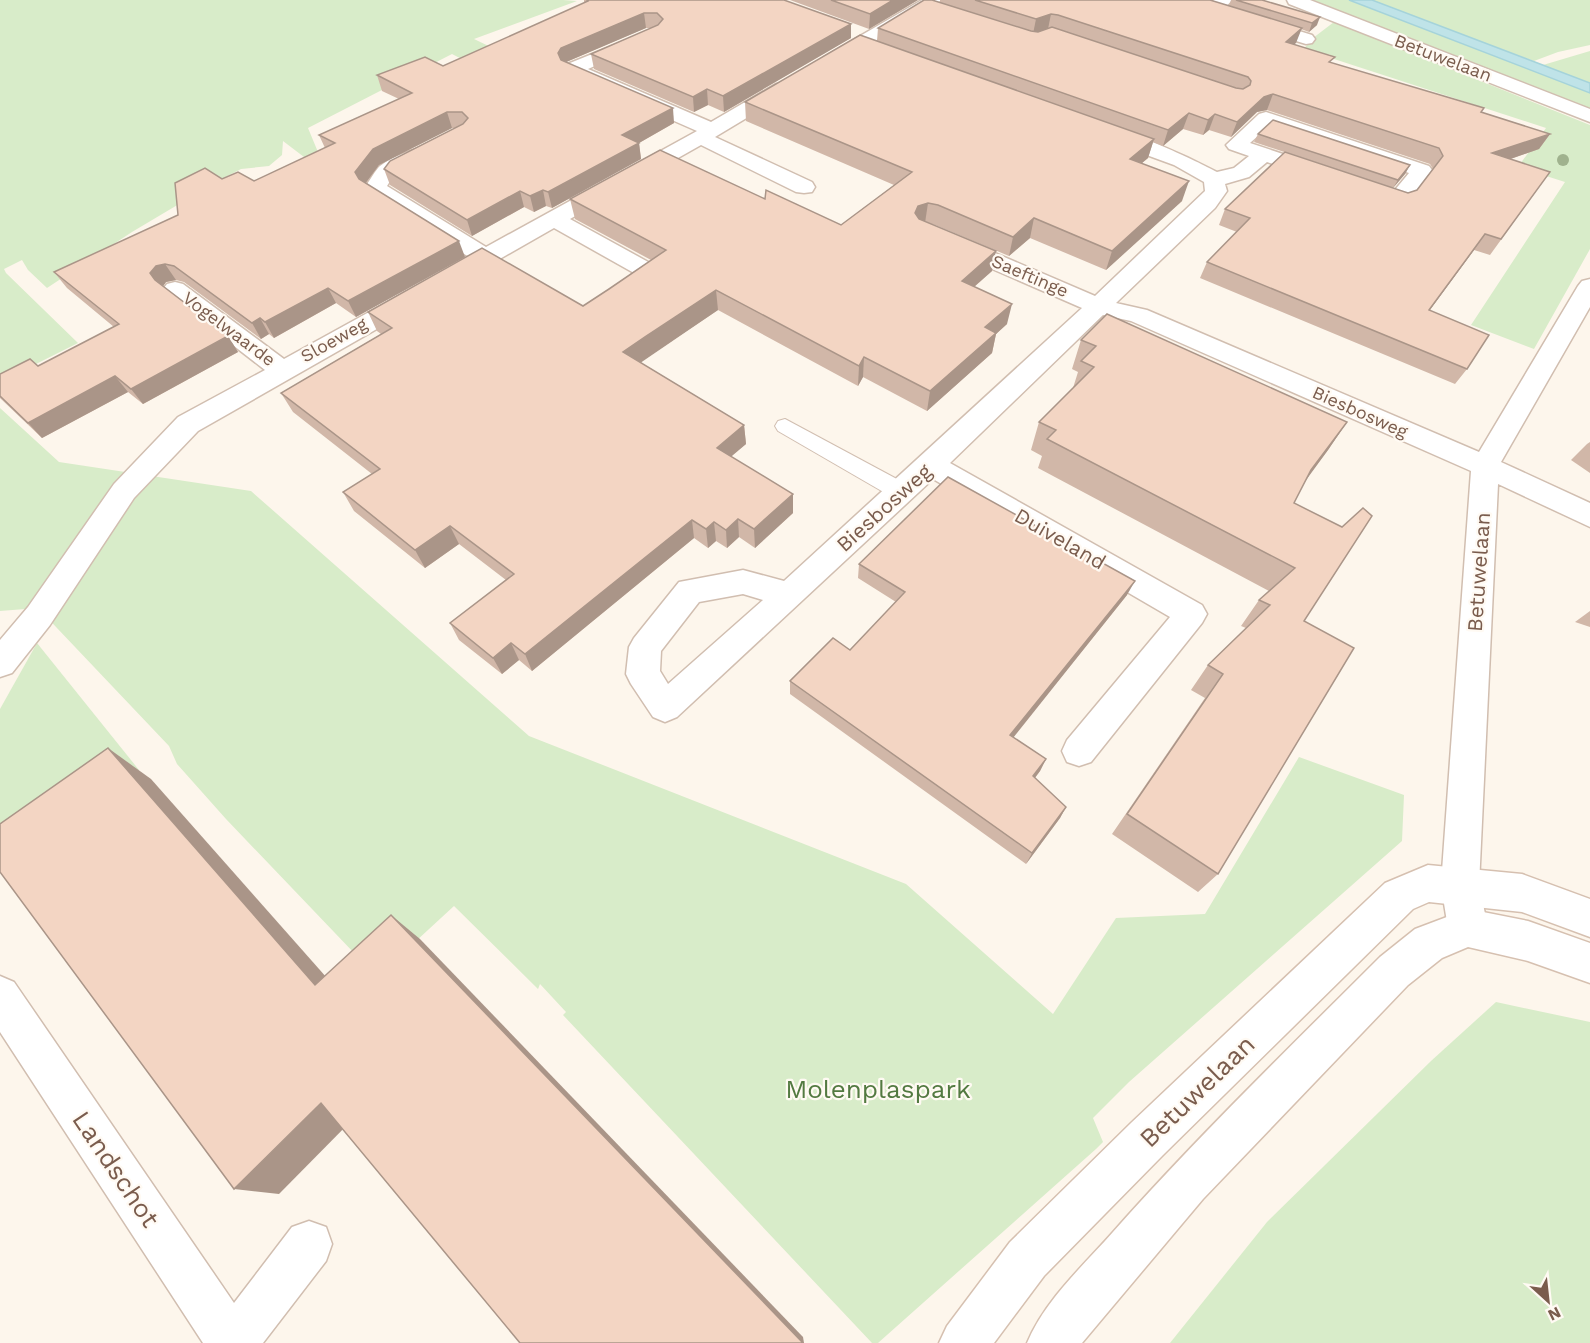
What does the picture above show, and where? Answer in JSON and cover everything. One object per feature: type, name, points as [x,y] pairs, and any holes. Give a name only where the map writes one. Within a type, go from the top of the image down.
[{"type":"street","points":[[1224,0],[1213,10],[1306,39]]},
{"type":"street","name":"Betuwelaan","points":[[1295,0],[1590,116]]},
{"type":"street","name":"Sloeweg","points":[[0,663],[39,615],[124,491],[188,424],[706,134],[864,41],[935,6]]},
{"type":"street","points":[[653,34],[572,69],[706,134],[804,187]]},
{"type":"street","points":[[1266,118],[1422,170],[1398,200],[1263,154],[1236,145],[1266,118]]},
{"type":"street","points":[[1084,125],[1181,161],[1214,179],[1236,177],[1263,154]]},
{"type":"street","points":[[440,145],[387,171],[375,188],[485,257]]},
{"type":"street","name":"Biesbosweg","points":[[790,595],[743,582],[690,591],[645,647],[643,674],[665,707],[790,595],[900,490],[931,465],[1101,307],[1208,203],[1216,191],[1214,179]]},
{"type":"street","points":[[553,219],[642,268]]},
{"type":"street","name":"Saeftinge","points":[[937,236],[1101,307]]},
{"type":"street","name":"Betuwelaan","points":[[1468,928],[1460,885],[1485,466],[1590,286]]},
{"type":"street","name":"Vogelwaarde","points":[[175,289],[282,370]]},
{"type":"street","name":"Biesbosweg","points":[[1101,307],[1138,315],[1485,466],[1590,516]]},
{"type":"street","name":"Duiveland","points":[[931,465],[1191,614],[1078,751]]},
{"type":"street","name":"Betuwelaan","points":[[964,1343],[1027,1259],[1147,1139],[1400,896],[1428,884],[1460,885]]},
{"type":"street","points":[[1460,885],[1522,893],[1590,918]]},
{"type":"street","points":[[1052,1343],[1076,1310],[1187,1184],[1394,971],[1429,943],[1468,928],[1528,941],[1590,963]]},
{"type":"street","name":"Landschot","points":[[0,996],[232,1343]]},
{"type":"street","points":[[232,1343],[309,1244]]},
{"type":"lane","points":[[785,426],[900,490]]},
{"type":"green space","points":[[0,0],[577,1],[474,39],[539,70],[508,83],[452,54],[308,128],[325,169],[311,174],[304,157],[283,141],[282,155],[269,166],[241,169],[216,182],[132,232],[47,288],[28,270],[22,260],[4,269],[78,343],[0,382]]},
{"type":"green space","points":[[1304,0],[1353,0],[1590,93],[1590,113]]},
{"type":"green space","points":[[1364,0],[1590,0],[1590,45],[1558,52],[1534,61]]},
{"type":"green space","points":[[1334,22],[1590,125],[1590,249],[1534,349],[1471,325],[1565,182],[1518,167],[1546,128],[1334,59],[1329,54],[1312,78],[1267,92],[1313,38]]},
{"type":"green space","points":[[1590,51],[1590,84],[1543,65]]},
{"type":"green space","name":"Molenplaspark","points":[[0,408],[59,462],[251,491],[529,736],[906,884],[1053,1014],[1116,918],[1205,914],[1299,757],[1404,795],[1402,841],[1129,1082],[1093,1118],[1103,1142],[1096,1149],[878,1343],[872,1343],[563,1015],[566,1012],[540,984],[538,989],[454,906],[377,977],[226,819],[177,764],[169,746],[38,608],[0,611]]},
{"type":"green space","points":[[37,643],[139,770],[0,869],[0,709]]},
{"type":"green space","points":[[1496,1002],[1590,1022],[1590,1343],[1170,1343],[1267,1222],[1431,1061]]},
{"type":"water","points":[[1349,0],[1372,0],[1590,83],[1590,93]]},
{"type":"building","points":[[587,0],[784,0],[851,24],[723,96],[707,89],[693,97],[591,54],[658,25],[663,19],[657,13],[644,13],[561,48],[558,53],[561,60],[673,108],[622,135],[639,143],[548,192],[543,190],[530,196],[520,191],[467,220],[384,169],[390,161],[463,124],[468,118],[462,112],[447,112],[373,149],[355,172],[359,179],[459,241],[348,301],[328,288],[265,322],[260,318],[252,323],[174,266],[165,264],[156,266],[150,273],[155,280],[228,336],[131,389],[115,376],[28,423],[0,396],[0,374],[30,359],[38,366],[119,324],[54,272],[178,215],[175,183],[205,168],[222,179],[238,172],[254,181],[335,143],[319,135],[412,93],[377,75],[425,57],[443,66]]},
{"type":"building","points":[[831,0],[893,0],[870,14]]},
{"type":"building","points":[[924,0],[932,0],[1031,31],[1038,32],[1052,27],[1243,89],[1250,85],[1251,81],[1248,77],[1058,15],[1051,14],[1036,19],[975,0],[1210,0],[1302,28],[1286,42],[1335,57],[1329,62],[1484,108],[1481,112],[1550,134],[1492,153],[1550,172],[1501,239],[1485,234],[1429,310],[1489,335],[1467,369],[1207,262],[1250,218],[1225,209],[1285,152],[1408,193],[1417,190],[1443,156],[1439,148],[1273,94],[1264,97],[1237,122],[1215,114],[1208,120],[1189,113],[1168,130],[878,28]]},
{"type":"building","points":[[1236,0],[1262,0],[1320,17],[1312,23]]},
{"type":"building","points":[[860,35],[1154,139],[1130,159],[1189,181],[1112,251],[1034,218],[1013,237],[938,205],[928,203],[918,206],[915,213],[919,219],[996,251],[962,281],[1012,304],[985,327],[996,333],[930,391],[864,357],[859,366],[716,290],[623,352],[744,425],[717,448],[793,494],[754,529],[738,519],[726,530],[714,522],[706,529],[692,520],[525,654],[511,643],[493,658],[450,623],[514,574],[450,526],[415,550],[343,492],[380,469],[281,393],[392,328],[368,312],[482,248],[583,306],[666,250],[570,199],[660,150],[765,199],[766,190],[841,225],[912,172],[745,102]]},
{"type":"building","points":[[1273,120],[1410,165],[1398,180],[1258,134]]},
{"type":"building","points":[[1107,314],[1347,422],[1311,470],[1294,503],[1342,527],[1363,508],[1372,516],[1304,621],[1354,648],[1218,874],[1127,814],[1223,674],[1208,665],[1270,605],[1259,600],[1295,568],[1047,439],[1056,430],[1039,422],[1094,367],[1081,361],[1096,346],[1081,340]]},
{"type":"building","points":[[948,477],[1135,581],[1010,735],[1046,759],[1033,776],[1066,807],[1032,853],[790,681],[833,638],[850,650],[905,592],[859,564]]},
{"type":"building","points":[[108,748],[315,985],[391,915],[803,1343],[520,1343],[321,1103],[234,1189],[0,872],[0,824]]}]
